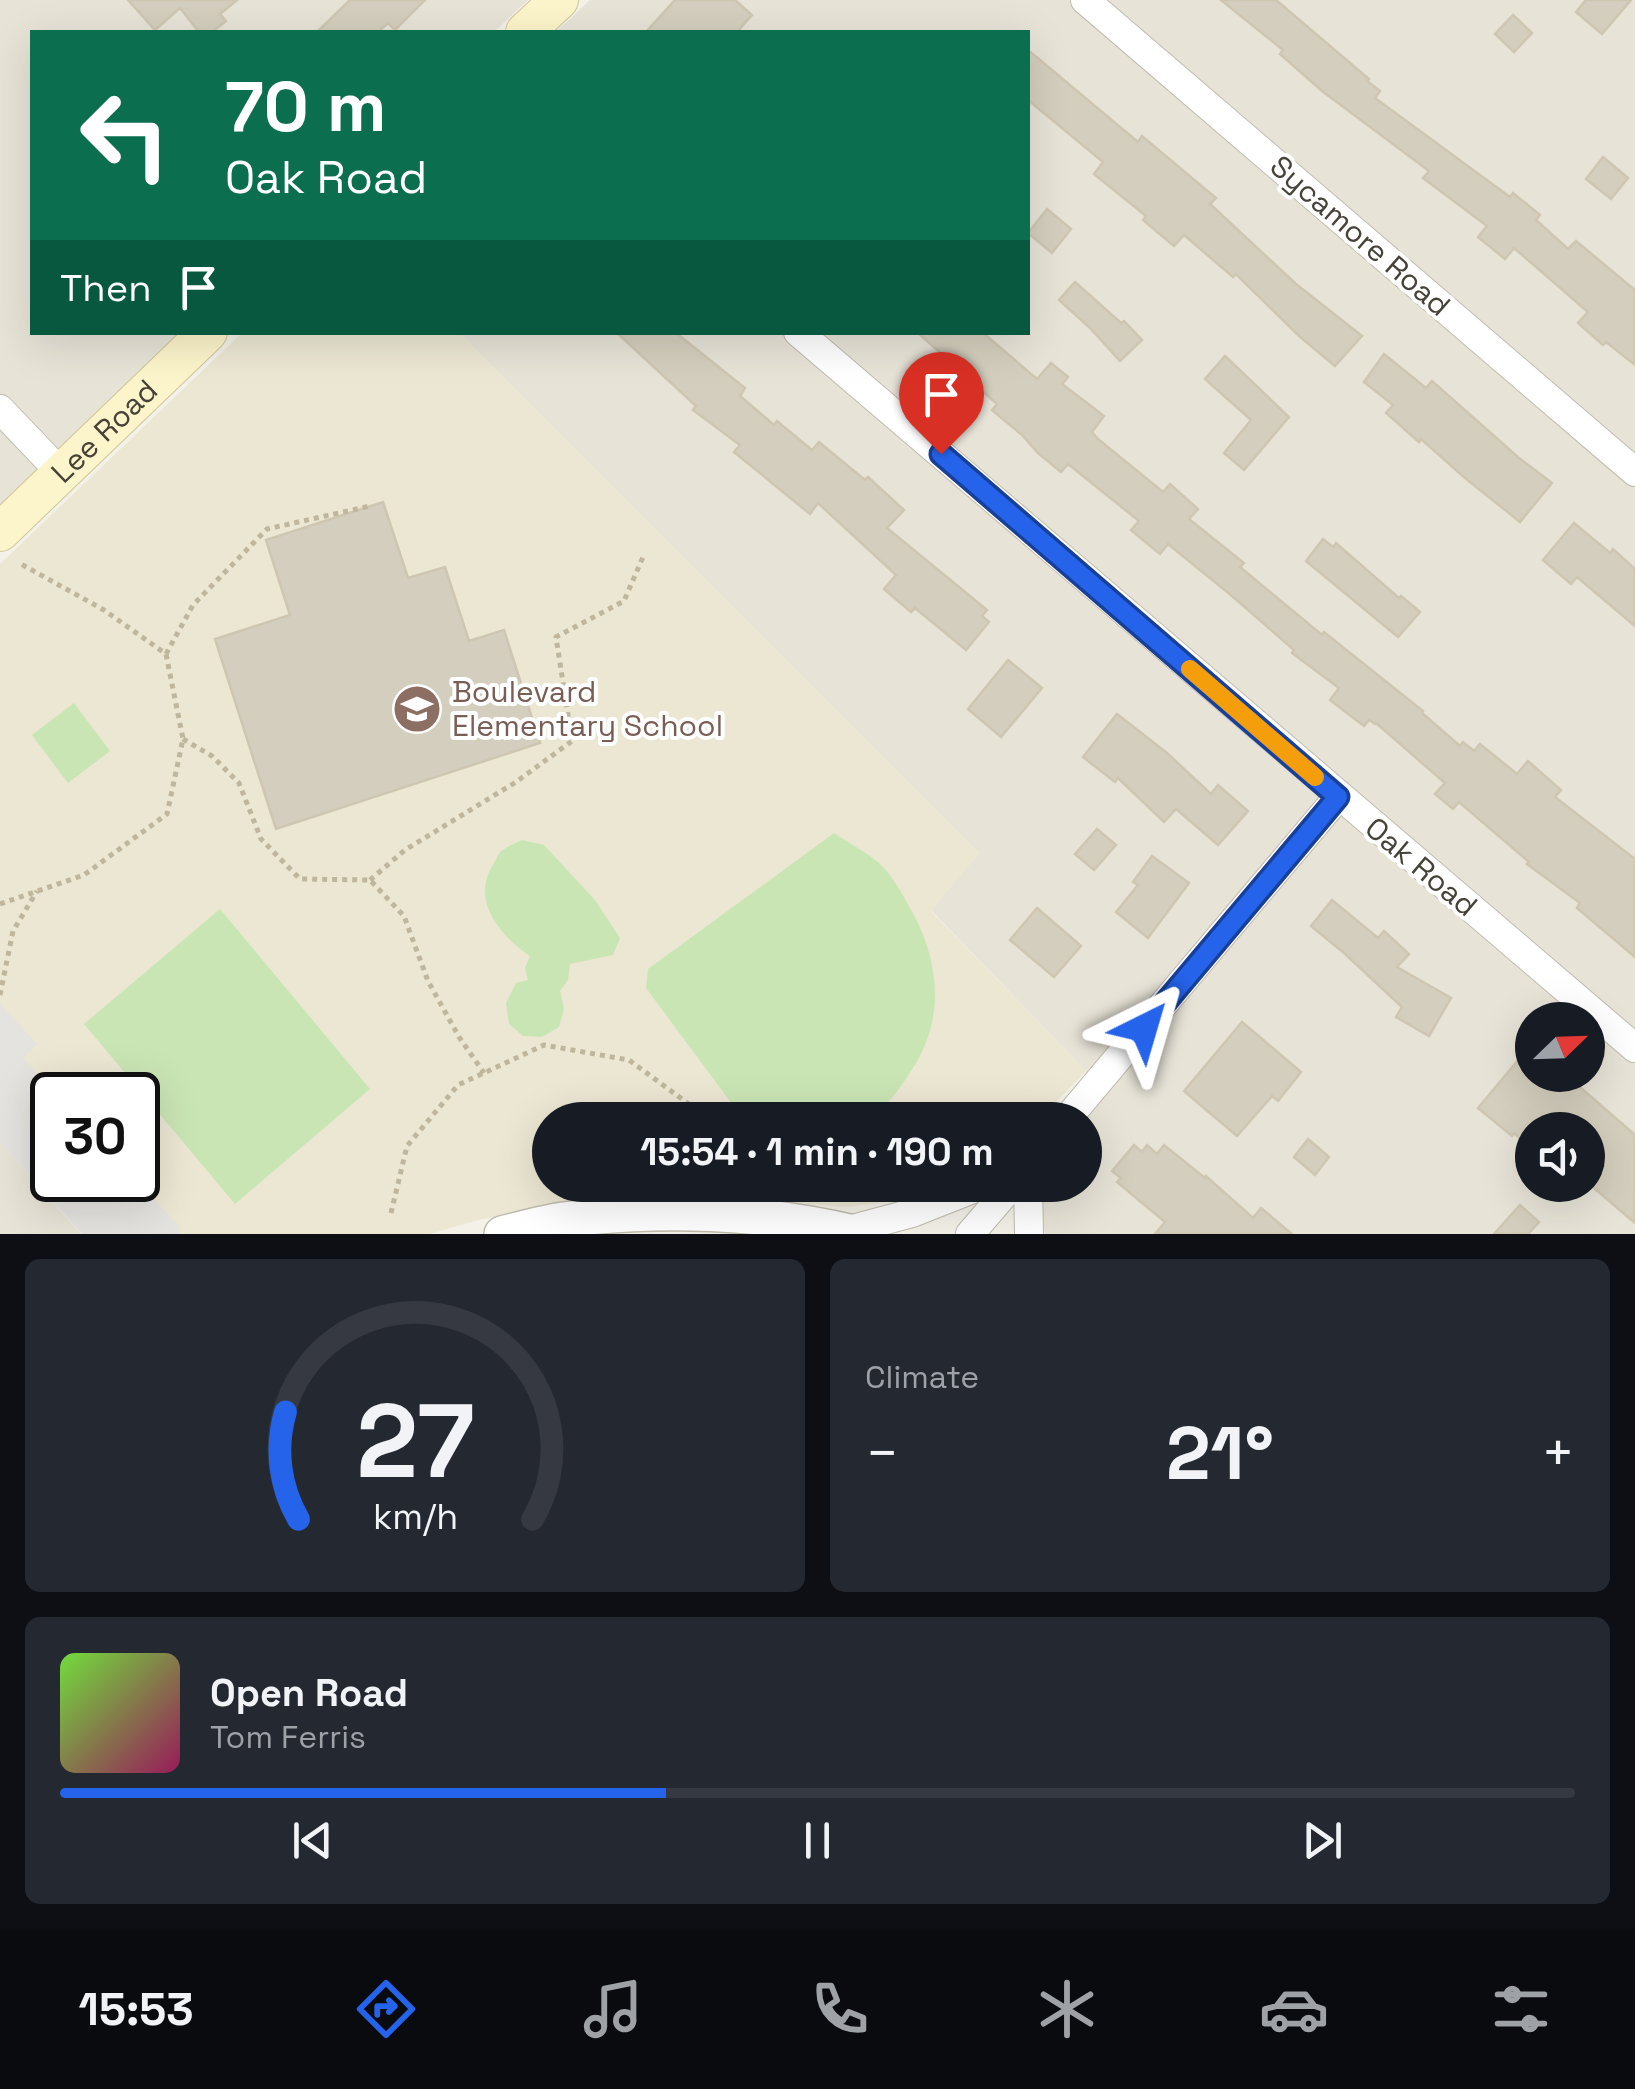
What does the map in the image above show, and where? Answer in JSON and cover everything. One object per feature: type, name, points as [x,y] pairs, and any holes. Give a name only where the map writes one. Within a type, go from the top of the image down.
[{"type":"main road","points":[[528,30],[560,0]]},
{"type":"main road","name":"Lee Road","points":[[0,532],[205,335]]},
{"type":"street","name":"Sycamore Road","points":[[1085,0],[1635,472]]},
{"type":"street","name":"Oak Road","points":[[801,335],[1635,1048]]},
{"type":"street","points":[[0,410],[61,473]]},
{"type":"street","points":[[1081,1102],[1338,797]]},
{"type":"street","points":[[502,1234],[561,1220],[670,1213],[750,1216],[852,1232],[940,1202]]},
{"type":"street","points":[[970,1234],[997,1202]]},
{"type":"street","points":[[1028,1202],[1029,1234]]},
{"type":"path","points":[[0,904],[84,875],[167,814],[183,739],[166,654],[192,605],[267,529],[370,506]]},
{"type":"path","points":[[183,739],[212,756],[240,784],[261,839],[300,879],[370,880],[405,850],[516,782],[572,742],[556,637],[624,601],[643,558]]},
{"type":"path","points":[[21,564],[104,610],[166,654]]},
{"type":"path","points":[[370,880],[404,916],[428,982],[484,1073]]},
{"type":"path","points":[[0,995],[13,931],[37,891]]},
{"type":"path","points":[[391,1213],[407,1146],[458,1085],[544,1045],[629,1060],[685,1102]]},
{"type":"shaded area","points":[[0,0],[528,0],[496,30],[30,30],[30,335],[179,335],[0,505]]},
{"type":"shaded area","points":[[590,0],[1635,0],[1635,1234],[1045,1234],[1043,1202],[1102,1202],[1100,1102],[1107,1093],[931,910],[979,853],[461,335],[1030,335],[1030,30],[558,30]]},
{"type":"shaded area","name":"Boulevard Elementary School","points":[[240,335],[461,335],[979,853],[931,911],[1086,1071],[1056,1102],[532,1102],[532,1202],[582,1202],[478,1220],[430,1234],[82,1234],[53,1202],[160,1202],[160,1072],[30,1072],[30,1176],[0,1142],[0,564]]},
{"type":"shaded area","points":[[0,1004],[37,1044],[23,1058],[36,1072],[30,1072],[30,1176],[0,1142]]},
{"type":"shaded area","points":[[0,1142],[30,1176],[30,1202],[53,1202],[81,1234],[0,1234]]},
{"type":"shaded area","points":[[53,1202],[157,1202],[180,1227],[180,1234],[82,1234]]},
{"type":"shaded area","name":"Boulevard Elementary School","points":[[789,1202],[886,1202],[845,1207]]},
{"type":"green space","points":[[74,703],[110,751],[68,783],[32,735]]},
{"type":"green space","points":[[834,833],[869,855],[897,886],[926,941],[935,983],[935,1005],[924,1047],[888,1102],[731,1102],[646,988],[648,969]]},
{"type":"green space","points":[[522,840],[544,845],[595,900],[620,938],[613,955],[570,964],[568,980],[560,991],[564,1009],[559,1027],[542,1037],[523,1036],[509,1024],[506,1003],[516,983],[528,980],[525,968],[530,956],[499,928],[485,891],[500,853]]},
{"type":"green space","points":[[220,909],[370,1089],[235,1204],[160,1115],[160,1072],[124,1072],[84,1024]]},
{"type":"building","points":[[128,0],[237,0],[220,14],[226,21],[215,30],[197,30],[180,8],[155,30]]},
{"type":"building","points":[[350,0],[425,0],[395,30],[388,23],[380,30],[319,30]]},
{"type":"building","points":[[675,0],[735,0],[752,15],[739,30],[648,30]]},
{"type":"building","points":[[1221,0],[1276,0],[1369,79],[1380,91],[1375,98],[1510,197],[1513,193],[1540,215],[1536,220],[1568,249],[1576,241],[1635,290],[1635,365],[1578,323],[1588,312],[1514,248],[1505,259],[1478,237],[1487,226],[1423,178],[1429,171],[1322,91],[1280,54],[1283,50]]},
{"type":"building","points":[[1586,0],[1631,0],[1602,34],[1576,12]]},
{"type":"building","points":[[1513,15],[1532,33],[1514,52],[1495,34]]},
{"type":"building","points":[[1030,52],[1138,142],[1142,136],[1216,198],[1210,204],[1296,284],[1362,336],[1335,366],[1236,274],[1233,277],[1184,235],[1174,246],[1143,220],[1146,216],[1094,174],[1103,162],[1030,102]]},
{"type":"building","points":[[1603,157],[1628,178],[1611,199],[1586,179]]},
{"type":"building","points":[[1047,209],[1071,229],[1052,253],[1030,230]]},
{"type":"building","points":[[1075,282],[1142,340],[1120,361],[1059,300]]},
{"type":"building","points":[[619,335],[679,335],[745,388],[740,396],[774,425],[777,421],[812,450],[819,442],[865,480],[868,477],[904,510],[887,528],[987,610],[982,616],[989,622],[966,650],[915,608],[911,612],[884,589],[896,575],[818,503],[810,514],[734,452],[740,445],[693,410],[696,406]]},
{"type":"building","points":[[920,335],[986,335],[1037,379],[1051,363],[1068,377],[1062,384],[1104,416],[1092,432],[1098,439],[1163,492],[1170,484],[1198,509],[1189,519],[1244,563],[1240,567],[1423,711],[1460,746],[1463,742],[1474,751],[1480,744],[1517,774],[1528,761],[1561,790],[1555,797],[1635,859],[1635,957],[1577,908],[1580,903],[1527,864],[1459,802],[1453,809],[1435,794],[1445,783],[1376,723],[1369,720],[1364,726],[1330,700],[1339,688],[1292,653],[1294,650],[1232,596],[1168,544],[1160,554],[1131,530],[1139,521],[1068,464],[1061,472],[1038,453],[992,410],[997,404]]},
{"type":"building","points":[[1384,354],[1426,388],[1432,381],[1552,483],[1520,522],[1386,413],[1393,405],[1364,382]]},
{"type":"building","points":[[1225,356],[1289,417],[1244,470],[1224,453],[1251,420],[1205,379]]},
{"type":"building","points":[[383,502],[408,578],[445,567],[469,641],[504,630],[540,743],[276,829],[215,639],[290,615],[266,540]]},
{"type":"building","points":[[1574,523],[1635,569],[1635,626],[1577,577],[1571,584],[1543,560]]},
{"type":"building","points":[[1323,539],[1333,547],[1336,543],[1420,612],[1398,637],[1306,561]]},
{"type":"building","points":[[1008,660],[1042,688],[1001,737],[968,709]]},
{"type":"building","points":[[1117,714],[1211,794],[1218,785],[1248,811],[1218,845],[1176,809],[1164,822],[1118,778],[1115,782],[1083,757]]},
{"type":"building","points":[[1097,829],[1116,845],[1094,870],[1075,854]]},
{"type":"building","points":[[1152,856],[1189,883],[1148,938],[1116,912],[1138,885],[1133,882]]},
{"type":"building","points":[[1332,900],[1378,938],[1384,931],[1409,954],[1397,967],[1451,998],[1429,1036],[1396,1017],[1402,1007],[1311,926]]},
{"type":"building","points":[[1037,908],[1081,946],[1054,977],[1010,940]]},
{"type":"building","points":[[1242,1022],[1301,1072],[1278,1101],[1272,1096],[1237,1136],[1184,1091]]},
{"type":"building","points":[[1515,1064],[1515,1092],[1586,1092],[1635,1135],[1635,1223],[1605,1197],[1605,1112],[1515,1112],[1512,1136],[1478,1108]]},
{"type":"building","points":[[1308,1139],[1329,1157],[1315,1175],[1294,1157]]},
{"type":"building","points":[[1134,1145],[1142,1152],[1147,1145],[1157,1154],[1164,1145],[1253,1218],[1261,1208],[1292,1234],[1155,1234],[1165,1222],[1117,1182],[1121,1178],[1112,1171]]},
{"type":"building","points":[[1520,1205],[1539,1222],[1528,1234],[1494,1234]]},
{"type":"slow traffic","points":[[1190,669],[1315,777]]},
{"type":"place","name":"Boulevard Elementary School","points":[[417,709]]},
{"type":"route","points":[[941,454],[1338,797],[1144,1028]]}]
